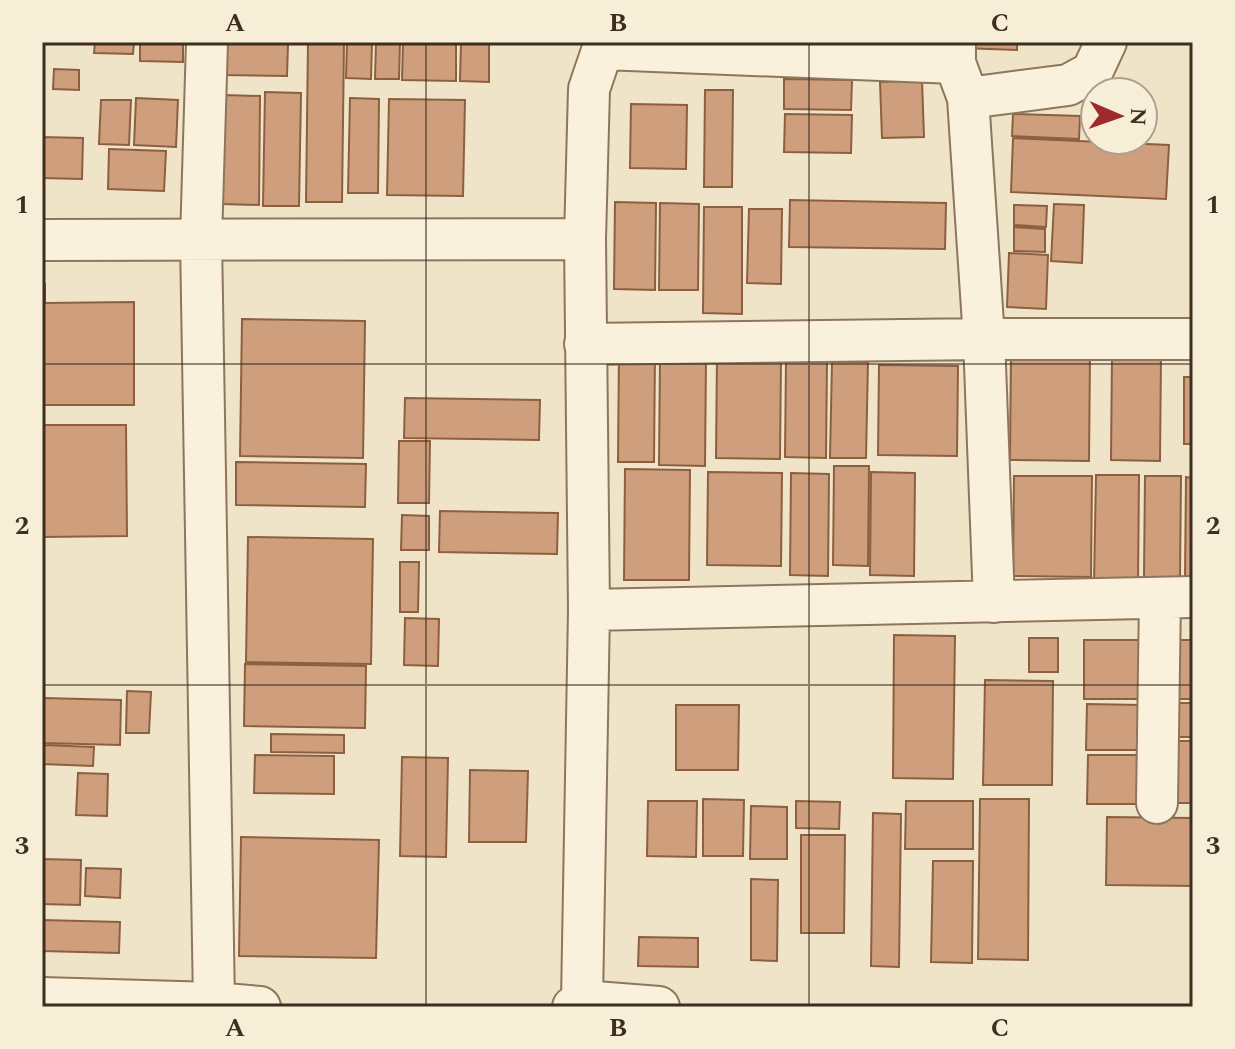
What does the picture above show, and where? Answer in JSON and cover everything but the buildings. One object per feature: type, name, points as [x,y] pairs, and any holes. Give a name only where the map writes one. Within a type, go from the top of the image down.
[{"type":"street","points":[[207,42],[201,240],[214,1003]]},
{"type":"street","points":[[659,1007],[577,1004],[589,610],[585,239],[589,89],[604,45],[959,68],[1068,85],[1092,72],[1106,42]]},
{"type":"street","points":[[959,68],[984,339],[994,602]]},
{"type":"street","points":[[42,240],[585,239]]},
{"type":"street","points":[[585,344],[1193,339]]},
{"type":"street","points":[[589,610],[1176,598],[1157,803]]},
{"type":"street","points":[[42,998],[260,1007]]}]
